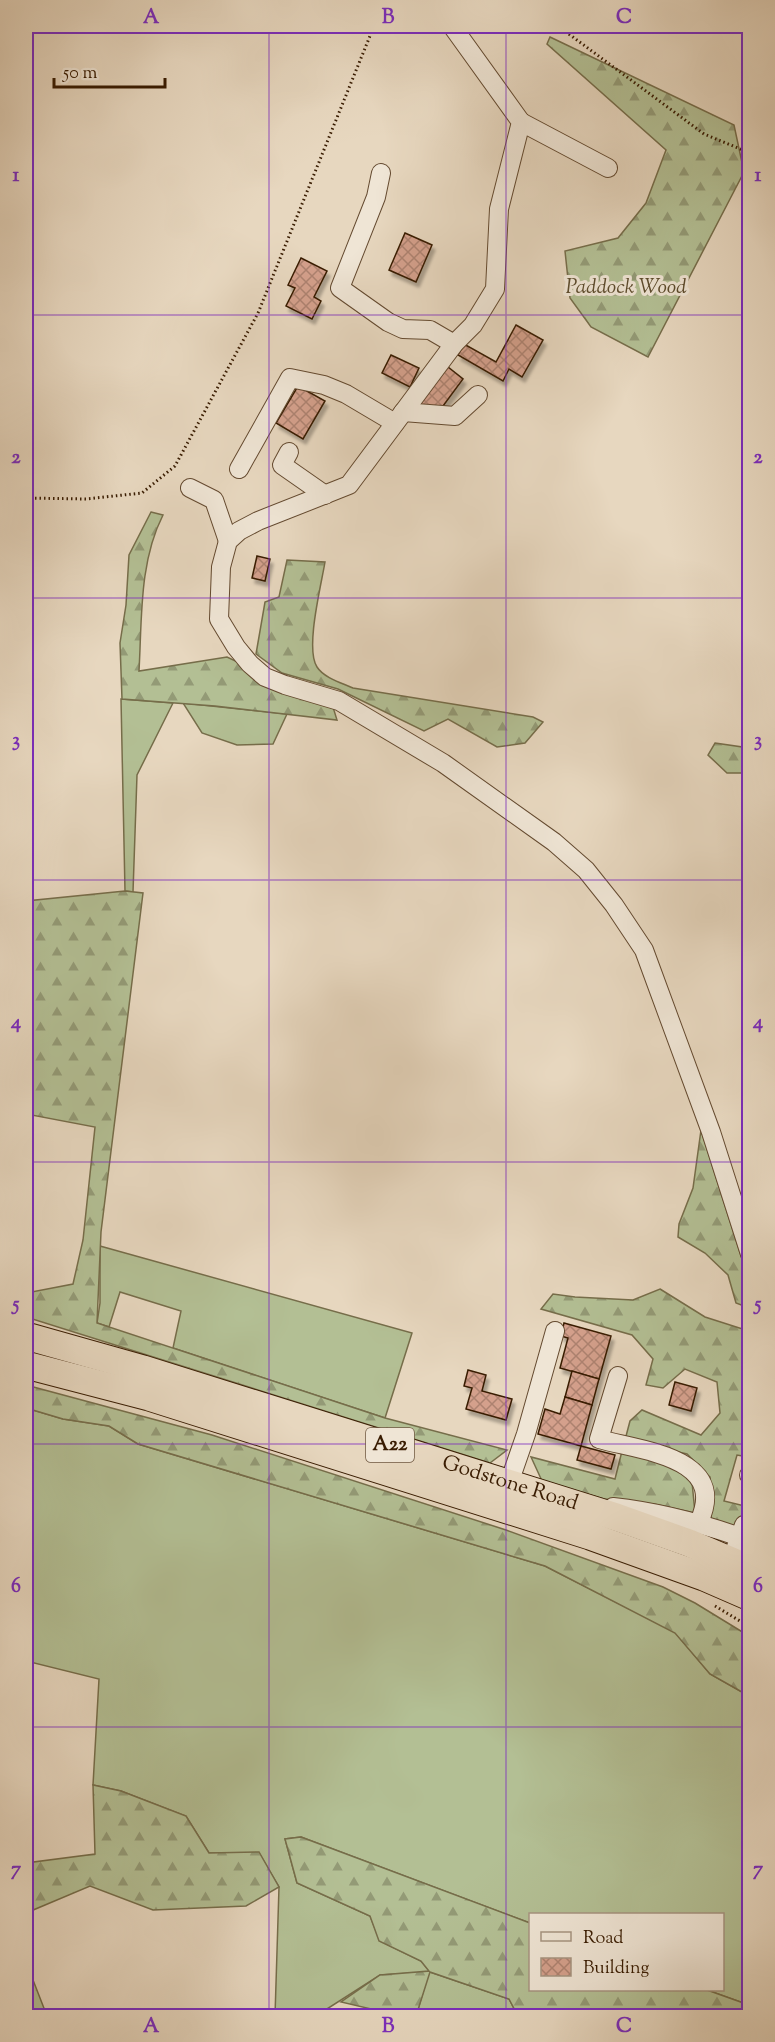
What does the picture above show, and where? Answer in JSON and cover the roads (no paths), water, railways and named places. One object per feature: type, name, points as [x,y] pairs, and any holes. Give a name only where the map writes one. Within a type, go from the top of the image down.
[{"type":"highway","name":"Godstone Road","points":[[26,1336],[154,1372],[585,1507],[689,1543],[742,1548]]},
{"type":"highway","name":"Godstone Road","points":[[26,1365],[149,1397],[590,1536],[704,1577],[750,1597]]},
{"type":"lane","points":[[452,26],[521,122],[608,168]]},
{"type":"lane","points":[[521,122],[499,209],[495,289],[473,325],[454,344],[349,485],[258,521],[239,531],[228,541],[221,567],[219,619],[236,647],[265,677],[339,701],[443,763],[554,842],[586,870],[614,905],[644,950],[711,1132],[750,1254]]},
{"type":"lane","points":[[381,173],[376,196],[340,288],[388,322],[403,329],[430,330],[454,344]]},
{"type":"lane","points":[[239,469],[290,378],[324,385],[399,417],[455,416],[478,395]]},
{"type":"lane","points":[[289,452],[282,465],[325,495]]},
{"type":"lane","points":[[190,488],[214,500],[228,541]]},
{"type":"lane","points":[[509,1483],[526,1434],[555,1331]]},
{"type":"lane","points":[[618,1376],[599,1439],[664,1456],[688,1466],[700,1479],[705,1496],[704,1512],[699,1522]]},
{"type":"lane","points":[[585,1507],[652,1512],[699,1522],[742,1548]]},
{"type":"park label","name":"Paddock Wood","points":[[626,288]]}]
